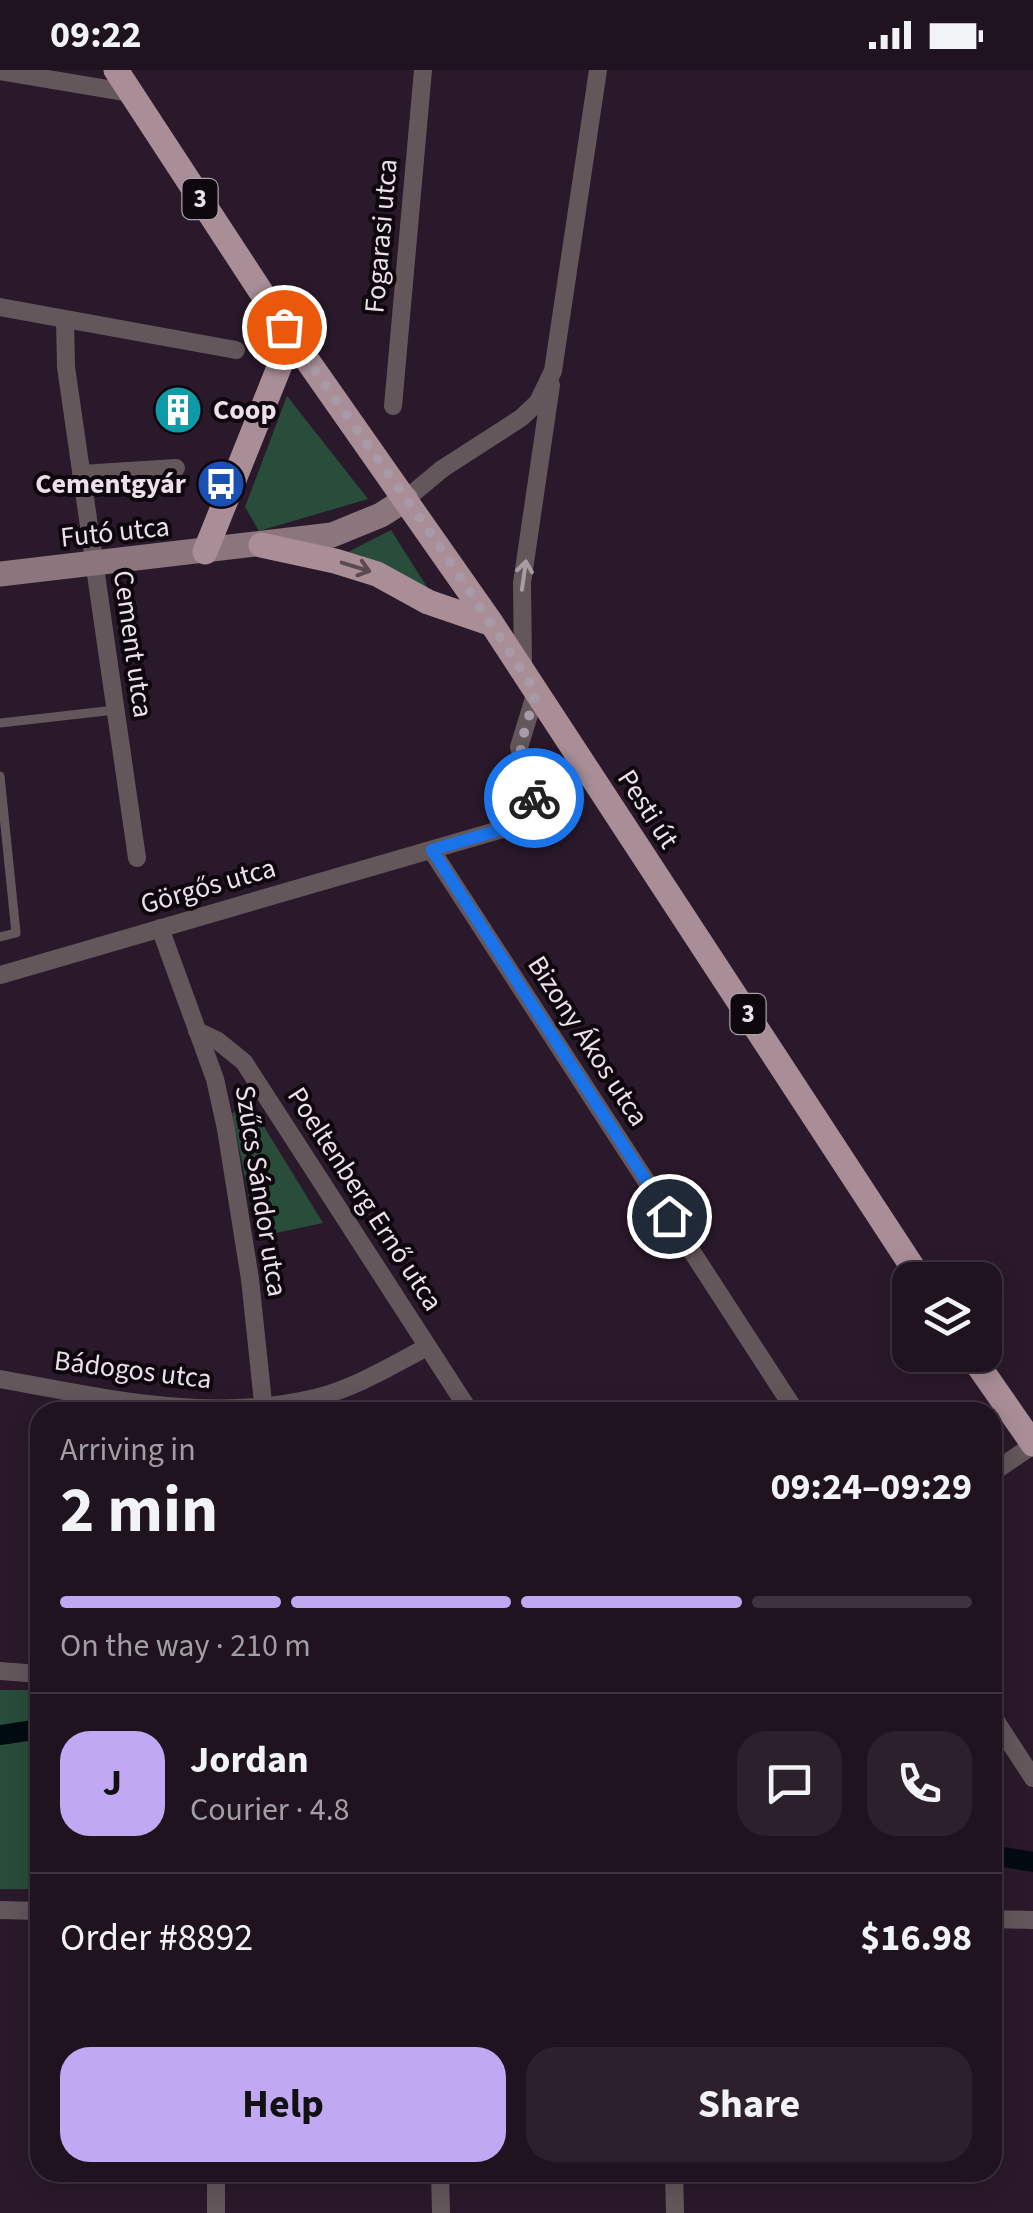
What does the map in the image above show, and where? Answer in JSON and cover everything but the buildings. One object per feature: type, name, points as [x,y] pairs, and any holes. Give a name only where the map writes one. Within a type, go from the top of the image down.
[{"type":"main road","name":"3","points":[[116,70],[284,327]]},
{"type":"main road","name":"Pesti út","points":[[284,327],[492,624],[909,1262]]},
{"type":"main road","points":[[205,552],[280,366],[284,327]]},
{"type":"main road","name":"Futó utca","points":[[0,574],[332,535],[361,524],[406,498]]},
{"type":"main road","points":[[261,545],[377,574],[428,602],[492,624]]},
{"type":"main road","points":[[983,1372],[1033,1445]]},
{"type":"street","name":"Fogarasi utca","points":[[393,406],[424,70]]},
{"type":"street","points":[[530,682],[520,618],[522,583],[598,70]]},
{"type":"street","points":[[0,71],[131,93]]},
{"type":"street","points":[[0,307],[236,350]]},
{"type":"street","name":"Cement utca","points":[[65,318],[66,367],[137,858]]},
{"type":"street","points":[[406,498],[442,469],[521,418],[538,402],[553,371]]},
{"type":"street","points":[[81,474],[176,468]]},
{"type":"street","name":"Görgős utca","points":[[0,975],[520,824],[535,802],[520,747],[530,682]]},
{"type":"street","name":"Bizony Ákos utca","points":[[432,850],[790,1402]]},
{"type":"street","name":"Szűcs Sándor utca","points":[[160,928],[215,1079],[226,1129],[250,1279],[263,1402]]},
{"type":"street","name":"Poeltenberg Ernő utca","points":[[197,1031],[218,1041],[244,1062],[464,1402]]},
{"type":"street","name":"Bádogos utca","points":[[297,1402],[360,1382],[428,1347]]},
{"type":"street","name":"Bádogos utca","points":[[0,1379],[137,1402]]},
{"type":"street","points":[[1002,1466],[1033,1445]]},
{"type":"street","points":[[0,1671],[30,1673]]},
{"type":"street","points":[[1002,1731],[1033,1778]]},
{"type":"street","points":[[0,1910],[30,1910]]},
{"type":"street","points":[[1002,1919],[1033,1920]]},
{"type":"street","points":[[216,2182],[216,2213]]},
{"type":"street","points":[[440,2182],[441,2213]]},
{"type":"street","points":[[674,2182],[675,2213]]},
{"type":"lane","points":[[0,724],[115,710]]},
{"type":"lane","points":[[0,776],[16,933],[0,937]]},
{"type":"green space","points":[[287,396],[368,499],[259,531],[245,507]]},
{"type":"green space","points":[[391,530],[434,598],[344,554]]},
{"type":"green space","points":[[252,1107],[323,1223],[257,1237],[232,1113]]},
{"type":"green space","points":[[0,1690],[30,1690],[30,1889],[0,1889]]},
{"type":"waterway","points":[[0,1735],[30,1730]]},
{"type":"waterway","points":[[1002,1857],[1033,1862]]},
{"type":"way so far","points":[[284,327],[434,538],[536,692],[520,747],[534,798]]},
{"type":"place","name":"Coop","points":[[178,410]]},
{"type":"place","name":"Cementgyár","points":[[221,484]]},
{"type":"route","points":[[534,798],[520,824],[432,850],[669,1216]]}]
